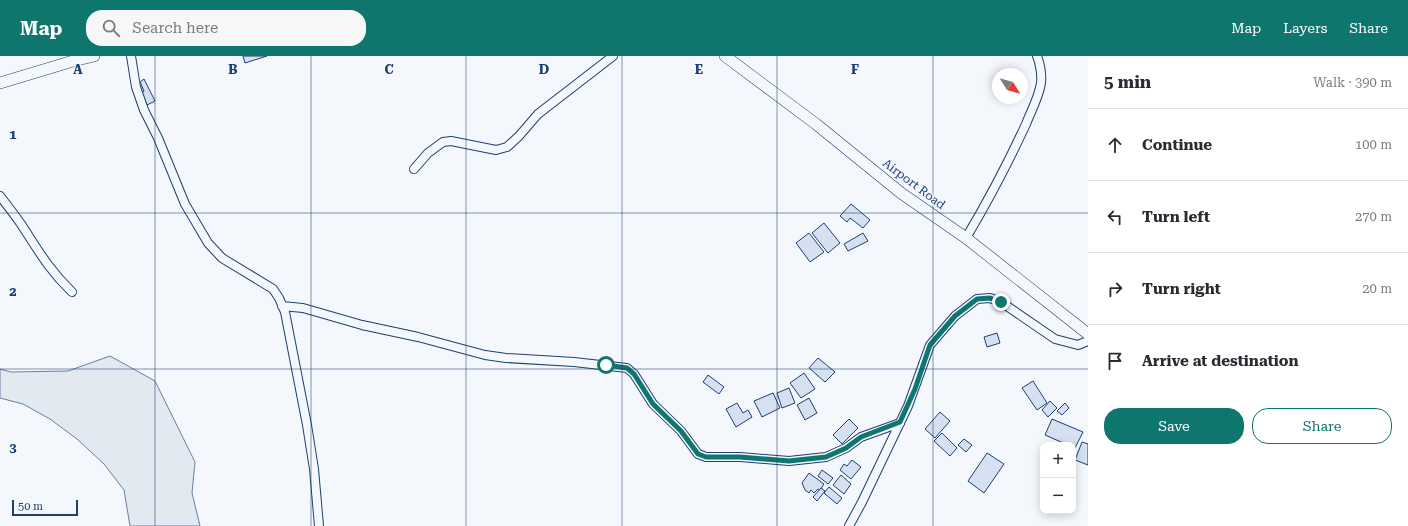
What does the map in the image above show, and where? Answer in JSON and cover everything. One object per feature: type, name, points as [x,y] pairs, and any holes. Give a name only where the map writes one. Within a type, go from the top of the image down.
[{"type":"main road","points":[[0,83],[73,60],[94,56]]},
{"type":"main road","name":"Airport Road","points":[[725,56],[816,124],[901,192],[966,238],[1088,334]]},
{"type":"street","points":[[131,56],[136,87],[144,110],[158,138],[185,204],[208,243],[222,258],[273,290],[279,298],[285,312],[314,469],[319,526]]},
{"type":"street","points":[[414,169],[428,153],[443,142],[451,141],[496,150],[507,147],[519,136],[538,114],[613,56]]},
{"type":"street","points":[[966,238],[995,188],[1035,104],[1041,83],[1039,61],[1037,56]]},
{"type":"street","points":[[0,196],[20,222],[46,264],[59,280],[72,292]]},
{"type":"street","points":[[849,526],[866,495],[913,395],[930,345],[955,316],[977,299],[990,298],[1001,302],[1055,339],[1078,345],[1088,341]]},
{"type":"street","points":[[282,306],[304,308],[362,325],[418,337],[485,355],[627,368],[634,374],[653,404],[681,431],[698,454],[706,457],[740,457],[789,461],[826,457],[846,448],[861,437],[900,422]]},
{"type":"shaded area","points":[[110,356],[155,381],[195,462],[192,493],[200,526],[130,526],[124,490],[104,464],[77,439],[50,419],[23,404],[0,398],[0,369],[11,372],[68,371]]},
{"type":"building","points":[[243,56],[267,56],[245,63]]},
{"type":"building","points":[[144,79],[155,101],[147,105],[141,93],[144,91],[140,82]]},
{"type":"building","points":[[851,204],[870,220],[863,228],[850,218],[847,222],[840,216]]},
{"type":"building","points":[[824,223],[840,243],[828,253],[812,233]]},
{"type":"building","points":[[809,233],[824,252],[810,262],[796,243]]},
{"type":"building","points":[[863,233],[868,241],[848,251],[844,244]]},
{"type":"building","points":[[997,333],[1000,343],[987,347],[984,337]]},
{"type":"building","points":[[818,358],[835,372],[825,382],[809,368]]},
{"type":"building","points":[[804,373],[815,389],[801,398],[790,383]]},
{"type":"building","points":[[708,375],[724,387],[719,394],[703,382]]},
{"type":"building","points":[[1033,381],[1047,403],[1037,410],[1022,388]]},
{"type":"building","points":[[789,388],[795,403],[782,408],[777,393]]},
{"type":"building","points":[[773,393],[780,408],[762,417],[754,401]]},
{"type":"building","points":[[809,398],[817,413],[805,420],[797,405]]},
{"type":"building","points":[[1050,401],[1057,408],[1048,417],[1042,410]]},
{"type":"building","points":[[737,403],[743,413],[748,410],[752,417],[736,427],[726,409]]},
{"type":"building","points":[[1065,403],[1069,408],[1062,415],[1057,411]]},
{"type":"building","points":[[940,412],[950,421],[935,438],[925,429]]},
{"type":"building","points":[[849,419],[858,428],[842,444],[833,435]]},
{"type":"building","points":[[1052,419],[1083,432],[1076,446],[1076,442],[1061,442],[1045,435]]},
{"type":"building","points":[[942,433],[957,448],[950,456],[934,441]]},
{"type":"building","points":[[964,439],[972,445],[966,452],[958,445]]},
{"type":"building","points":[[1082,442],[1088,444],[1088,465],[1076,460]]},
{"type":"building","points":[[987,453],[1004,464],[984,493],[968,481]]},
{"type":"building","points":[[852,460],[861,467],[851,479],[840,470],[844,464],[847,466]]},
{"type":"building","points":[[822,470],[833,478],[828,484],[818,476]]},
{"type":"building","points":[[809,473],[824,484],[820,490],[818,489],[814,493],[811,490],[809,493],[805,490],[802,483]]},
{"type":"building","points":[[841,475],[851,484],[844,494],[833,485]]},
{"type":"building","points":[[829,487],[842,498],[837,504],[824,493]]},
{"type":"building","points":[[821,488],[825,491],[817,501],[813,497]]},
{"type":"route","points":[[606,365],[627,368],[634,374],[653,404],[681,431],[698,454],[706,457],[740,457],[789,461],[826,457],[846,448],[861,437],[900,422],[915,389],[930,345],[955,316],[977,299],[990,298],[1001,302]]}]
